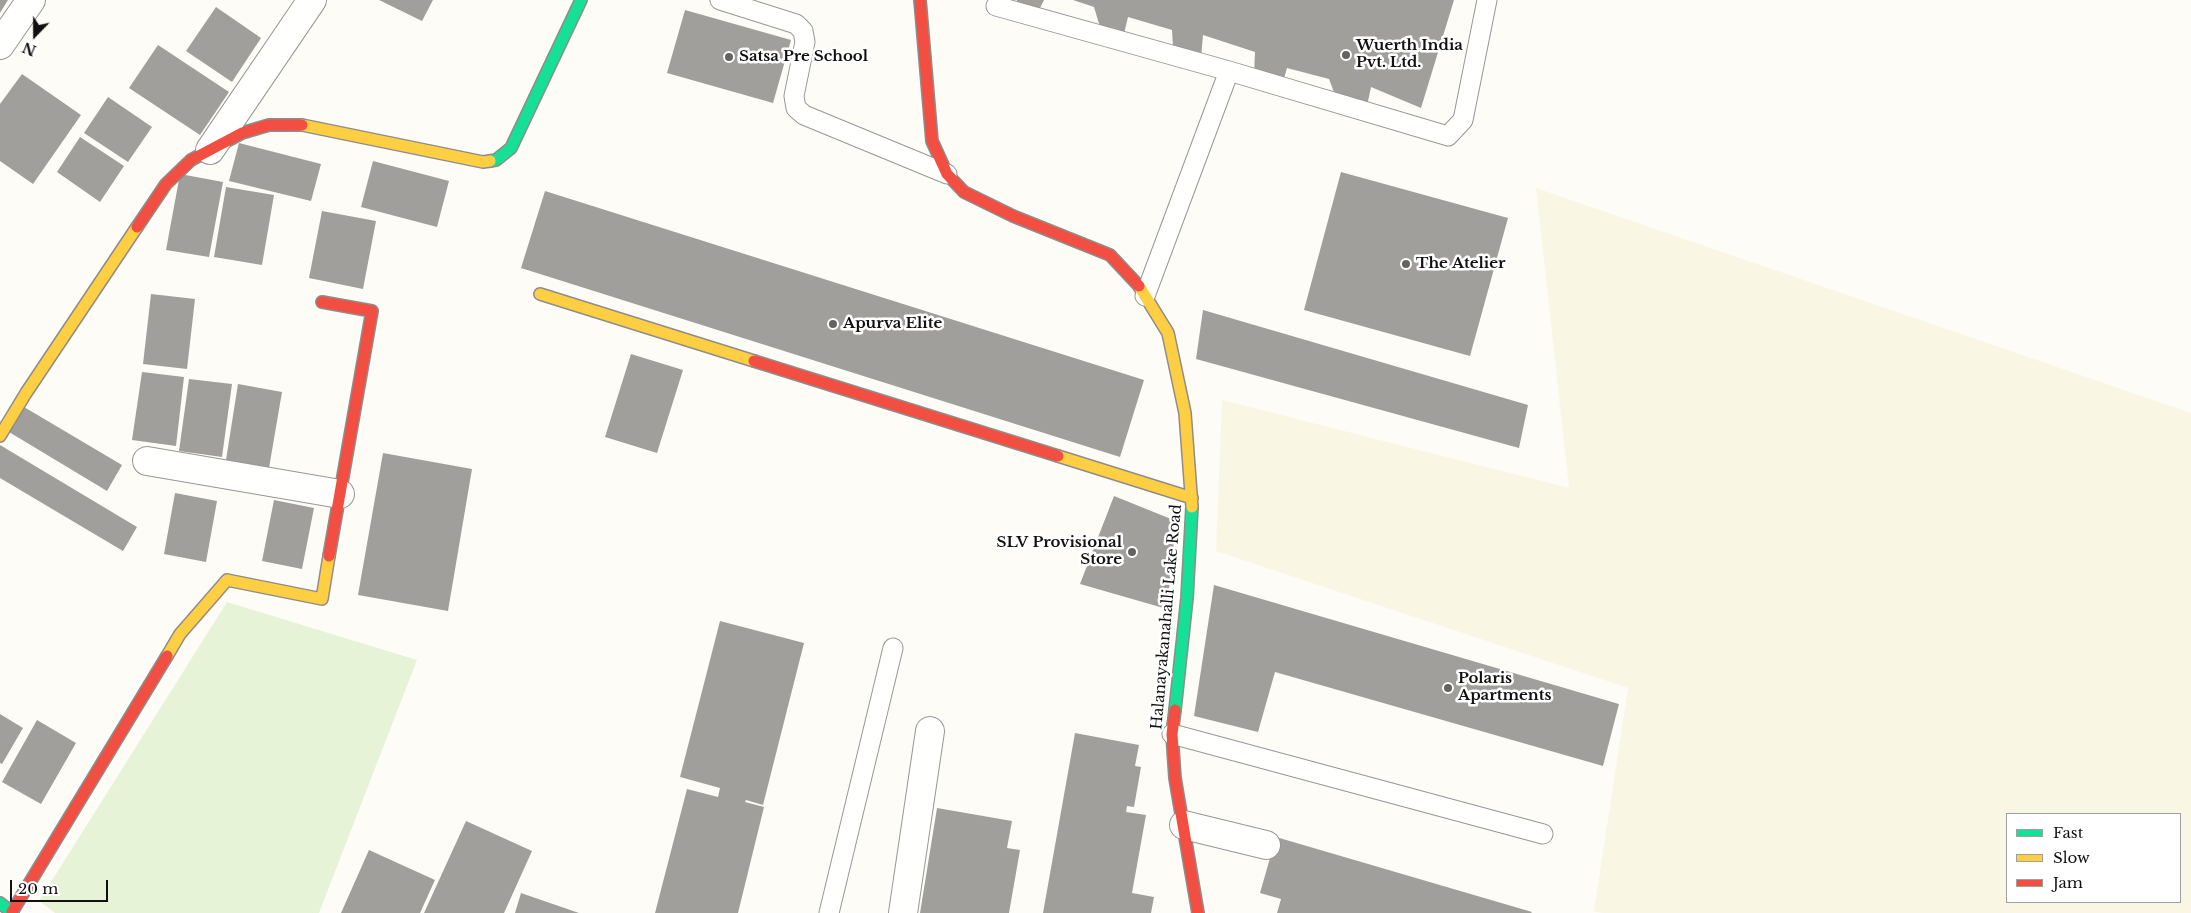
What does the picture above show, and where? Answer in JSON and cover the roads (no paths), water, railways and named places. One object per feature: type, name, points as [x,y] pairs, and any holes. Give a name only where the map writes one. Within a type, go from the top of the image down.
[{"type":"street","points":[[0,45],[31,0]]},
{"type":"street","points":[[210,150],[312,0]]},
{"type":"street","points":[[0,436],[26,393],[166,184],[192,160],[242,133],[269,125],[295,124],[483,162],[496,160],[511,148],[581,0]]},
{"type":"street","name":"Halanayakanahalli Lake Road","points":[[920,0],[932,141],[947,174],[964,192],[1013,216],[1110,255],[1138,284],[1168,333],[1185,413],[1192,498],[1187,598],[1172,734],[1175,778],[1198,913]]},
{"type":"street","points":[[540,294],[1192,498]]},
{"type":"street","points":[[0,903],[12,913],[180,634],[227,580],[322,599],[372,312],[322,302]]},
{"type":"street","points":[[146,461],[340,494]]},
{"type":"street","points":[[903,913],[930,731]]},
{"type":"street","points":[[1184,825],[1266,845]]},
{"type":"lane","points":[[720,0],[796,24],[803,31],[805,42],[794,96],[796,108],[804,115],[947,174]]},
{"type":"lane","points":[[996,6],[1228,71],[1448,136],[1464,120],[1487,0]]},
{"type":"lane","points":[[1145,296],[1228,71]]},
{"type":"lane","points":[[829,913],[893,648]]},
{"type":"lane","points":[[1172,734],[1543,834]]},
{"type":"place","name":"Wuerth India Pvt. Ltd.","points":[[1346,55]]},
{"type":"place","name":"Satsa Pre School","points":[[729,57]]},
{"type":"place","name":"The Atelier","points":[[1406,264]]},
{"type":"place","name":"Apurva Elite","points":[[833,324]]},
{"type":"place","name":"SLV Provisional Store","points":[[1132,552]]},
{"type":"place","name":"Polaris Apartments","points":[[1448,688]]}]
